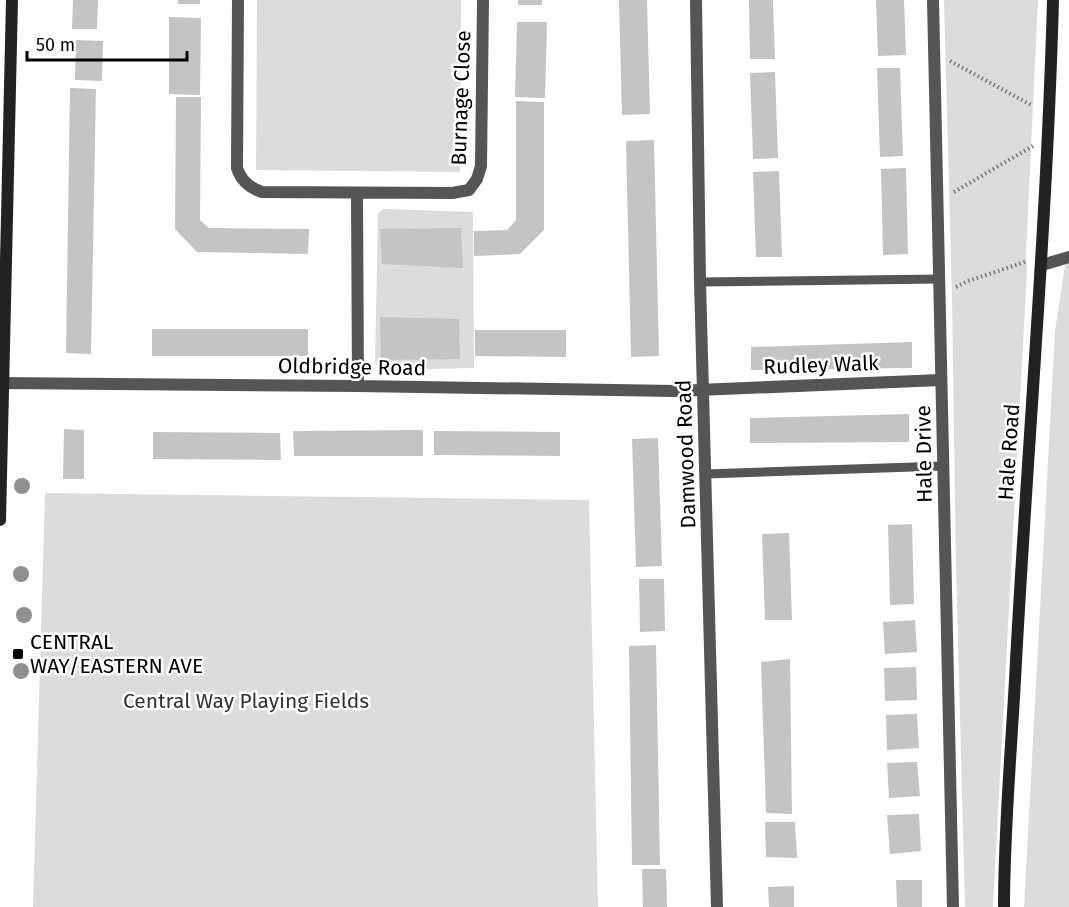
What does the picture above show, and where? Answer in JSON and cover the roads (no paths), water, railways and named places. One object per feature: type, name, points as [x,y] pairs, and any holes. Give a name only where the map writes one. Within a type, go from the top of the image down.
[{"type":"street","points":[[0,520],[12,0]]},
{"type":"street","name":"Burnage Close","points":[[238,0],[237,168],[240,177],[251,188],[262,192],[357,193],[452,193],[469,190],[477,179],[481,166],[483,0]]},
{"type":"street","name":"Damwood Road","points":[[696,0],[700,282],[717,907]]},
{"type":"street","name":"Hale Drive","points":[[933,0],[954,907]]},
{"type":"street","name":"Hale Road","points":[[1004,907],[1025,505],[1049,136],[1053,0]]},
{"type":"street","points":[[357,193],[358,386]]},
{"type":"street","points":[[1042,260],[1069,257]]},
{"type":"street","name":"Rudley Walk","points":[[703,390],[941,380]]},
{"type":"street","name":"Oldbridge Road","points":[[2,383],[703,390]]},
{"type":"lane","points":[[700,282],[940,279]]},
{"type":"lane","points":[[706,474],[944,466]]},
{"type":"place","name":"CENTRAL WAY/EASTERN AVE","points":[[18,654]]},
{"type":"park label","name":"Central Way Playing Fields","points":[[246,701]]}]
